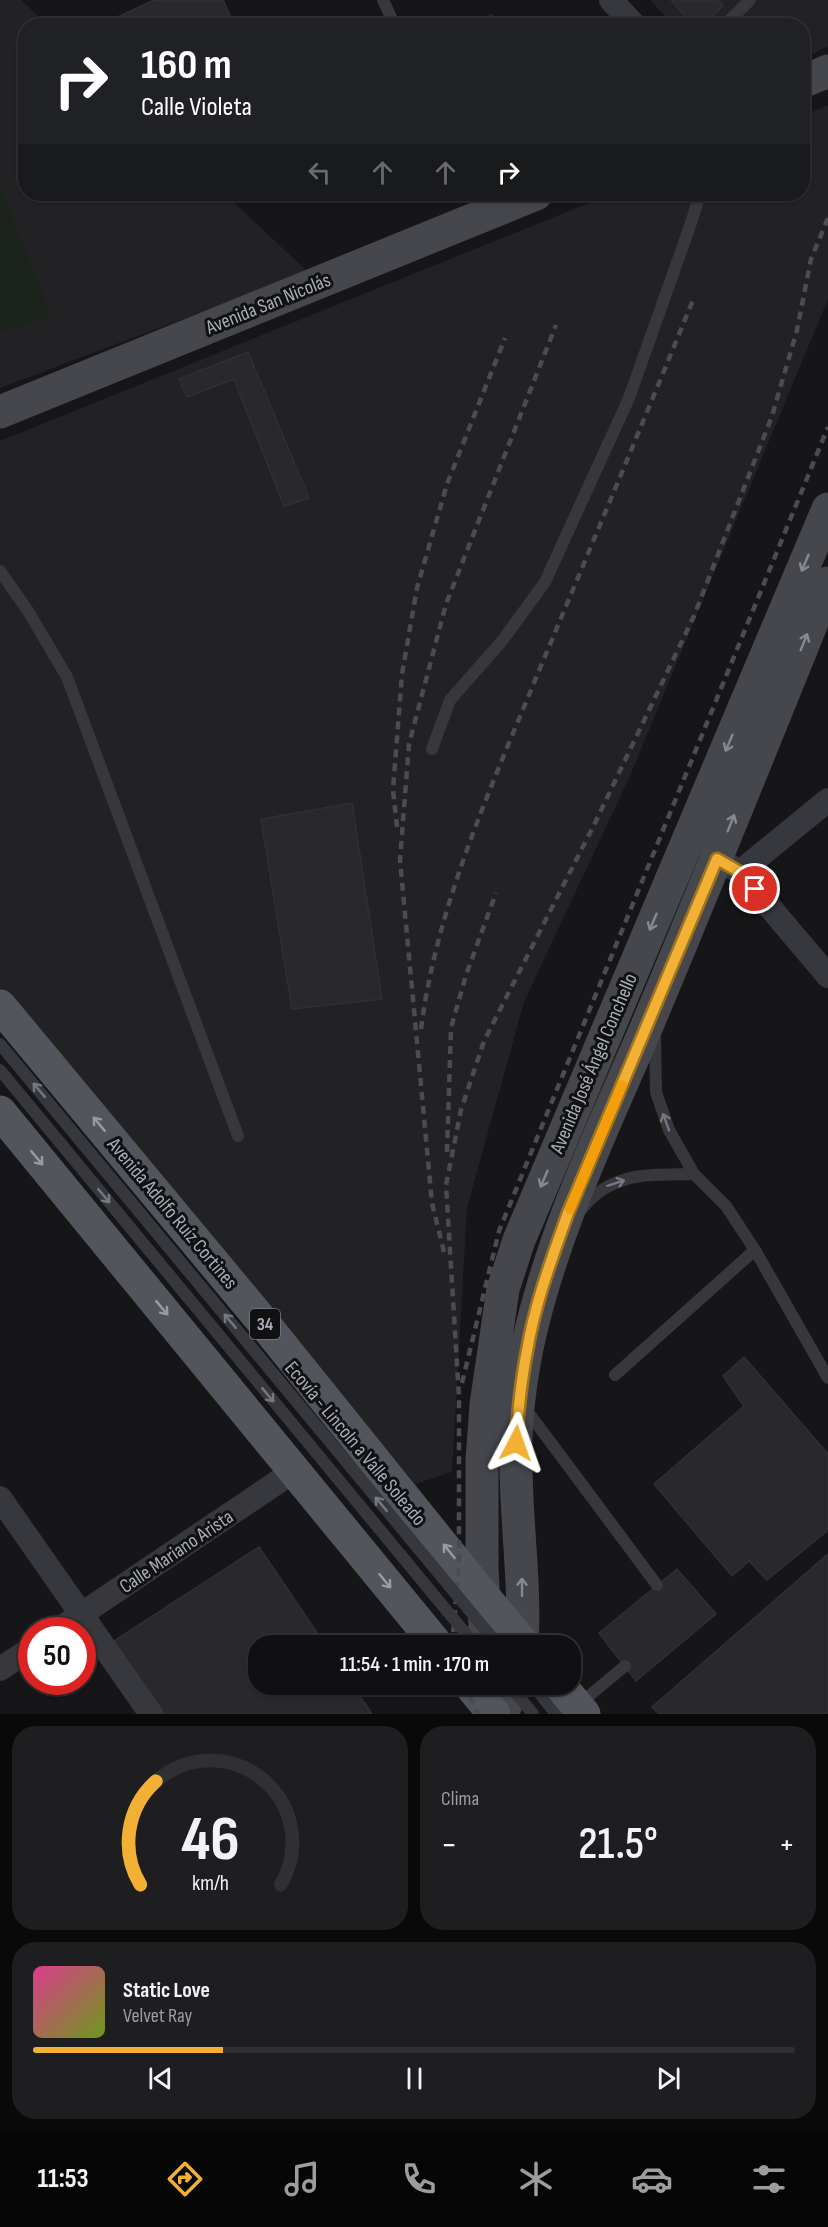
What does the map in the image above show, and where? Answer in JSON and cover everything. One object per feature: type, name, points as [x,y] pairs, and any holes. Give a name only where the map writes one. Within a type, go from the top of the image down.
[{"type":"main road","points":[[810,79],[828,71]]},
{"type":"main road","name":"Avenida San Nicolás","points":[[0,412],[514,201]]},
{"type":"main road","name":"Avenida José Ángel Conchello","points":[[484,1635],[482,1460],[486,1405],[503,1289],[519,1240],[828,509]]},
{"type":"main road","name":"Avenida José Ángel Conchello","points":[[518,1635],[522,1570],[516,1443],[519,1400],[527,1349],[537,1307],[560,1236],[656,1004],[729,865],[828,583]]},
{"type":"main road","name":"Avenida Adolfo Ruíz Cortines","points":[[0,1006],[262,1321],[484,1598],[510,1635]]},
{"type":"main road","points":[[0,1113],[429,1635]]},
{"type":"main road","points":[[205,1360],[230,1359],[242,1354],[259,1334],[262,1321]]},
{"type":"main road","points":[[478,1695],[494,1714]]},
{"type":"main road","points":[[502,1714],[510,1695]]},
{"type":"street","points":[[611,0],[628,18]]},
{"type":"street","points":[[828,800],[729,865],[828,976]]},
{"type":"street","name":"Calle Mariano Arista","points":[[78,1617],[294,1471]]},
{"type":"street","points":[[0,1498],[151,1714]]},
{"type":"street","points":[[0,1670],[18,1658]]},
{"type":"lane","points":[[383,0],[391,18]]},
{"type":"lane","points":[[732,18],[750,0]]},
{"type":"lane","points":[[432,749],[450,700],[502,641],[545,582],[629,398],[698,201]]},
{"type":"lane","points":[[0,571],[28,611],[67,677],[238,1136]]},
{"type":"lane","points":[[656,1004],[654,1053],[656,1092],[669,1130],[694,1174],[726,1206],[755,1250],[828,1378]]},
{"type":"lane","name":"Ecovía - Lincoln a Valle Soleado","points":[[0,1044],[508,1635]]},
{"type":"lane","points":[[0,1070],[467,1635]]},
{"type":"lane","points":[[560,1236],[585,1205],[605,1186],[637,1176],[694,1174]]},
{"type":"lane","points":[[615,1375],[755,1250]]},
{"type":"lane","points":[[519,1400],[657,1585]]},
{"type":"lane","points":[[552,1695],[569,1704],[624,1666]]},
{"type":"lane","points":[[518,1695],[533,1714]]},
{"type":"shaded area","points":[[0,0],[21,0],[40,18],[18,18],[18,201],[232,201],[308,272],[0,388]]},
{"type":"shaded area","points":[[650,0],[828,0],[828,46],[810,55],[810,18],[667,18]]},
{"type":"shaded area","points":[[828,105],[828,299],[629,778],[524,1002],[467,1208],[452,1472],[415,1484],[0,988],[0,441],[594,201],[810,201],[810,113]]},
{"type":"shaded area","points":[[0,184],[51,316],[0,333]]},
{"type":"building","points":[[154,0],[223,0],[231,18],[115,18]]},
{"type":"building","points":[[671,0],[718,0],[723,6],[710,18],[687,18]]},
{"type":"building","points":[[248,352],[309,498],[284,506],[234,379],[187,397],[179,379]]},
{"type":"building","points":[[352,803],[382,999],[292,1009],[261,819]]},
{"type":"building","points":[[744,1357],[828,1454],[828,1530],[767,1580],[749,1561],[732,1576],[654,1484],[744,1406],[723,1376]]},
{"type":"building","points":[[259,1547],[319,1635],[248,1635],[248,1695],[359,1695],[372,1714],[164,1714],[114,1641]]},
{"type":"building","points":[[828,1554],[828,1714],[659,1714],[652,1707]]},
{"type":"building","points":[[677,1569],[716,1614],[636,1681],[599,1633]]},
{"type":"railway","points":[[453,1635],[459,1564],[459,1397],[446,1185],[461,1110],[484,1041],[595,823],[694,616],[772,416],[797,330],[811,259],[828,218]]},
{"type":"railway","points":[[421,1029],[439,937],[468,847],[693,300]]},
{"type":"railway","points":[[444,1252],[432,1203],[400,860],[409,744],[446,604],[556,325]]},
{"type":"railway","points":[[397,827],[393,790],[402,674],[417,588],[447,484],[505,338]]},
{"type":"railway","points":[[462,1383],[499,1231],[828,427]]},
{"type":"railway","points":[[447,1152],[451,1028],[466,975],[496,893]]},
{"type":"railway","points":[[469,1695],[478,1714]]},
{"type":"slow traffic","points":[[570,1209],[622,1085]]},
{"type":"route","points":[[516,1443],[519,1400],[527,1349],[549,1268],[568,1213],[717,859],[740,872],[755,889]]}]
